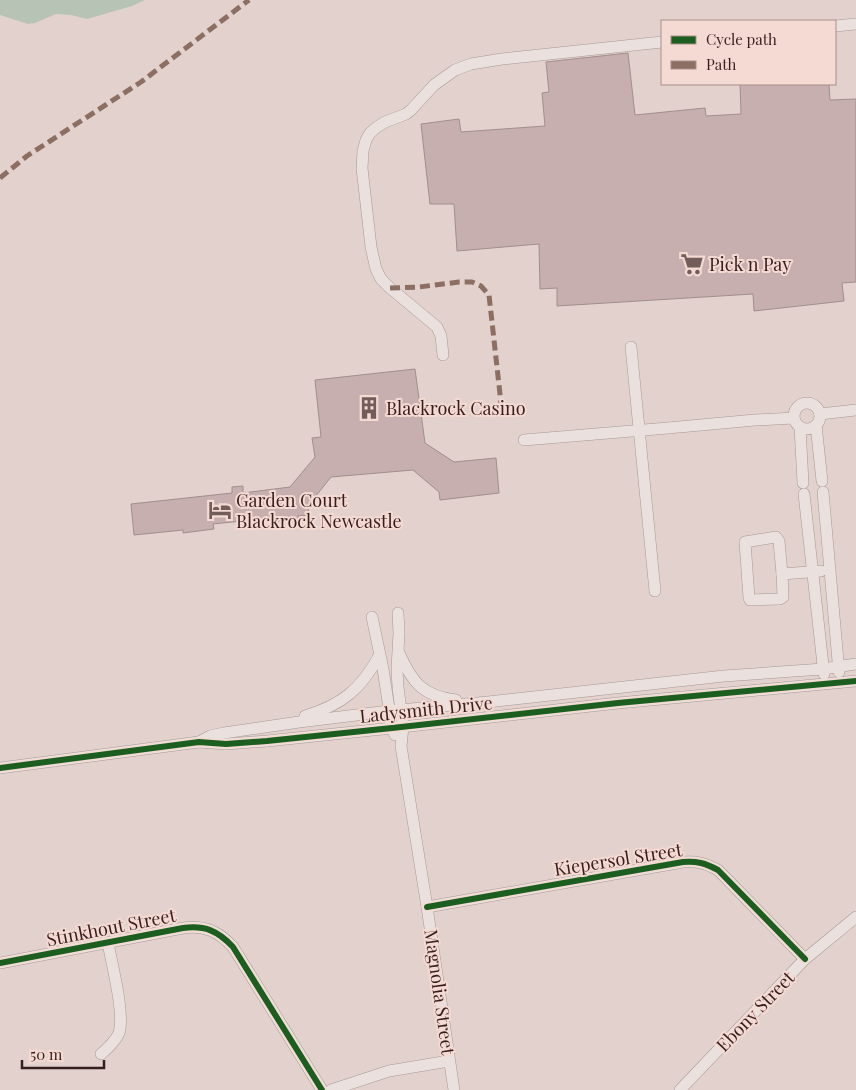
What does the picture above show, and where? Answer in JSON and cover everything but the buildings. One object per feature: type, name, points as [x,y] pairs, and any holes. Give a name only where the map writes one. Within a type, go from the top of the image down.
[{"type":"street","points":[[836,26],[856,24]]},
{"type":"street","points":[[444,355],[438,327],[390,288],[381,279],[376,269],[371,247],[362,168],[363,151],[370,133],[385,122],[406,114],[434,85],[455,70],[471,64],[542,54],[661,42]]},
{"type":"street","points":[[631,347],[656,591]]},
{"type":"street","points":[[825,684],[797,423],[793,414],[797,407],[804,403],[816,406],[820,414],[816,425],[840,683]]},
{"type":"street","points":[[820,414],[856,410]]},
{"type":"street","points":[[524,440],[754,420],[797,423],[808,429],[816,425]]},
{"type":"street","points":[[778,539],[782,574],[784,595],[782,598],[750,600],[748,598],[745,542],[778,539]]},
{"type":"street","points":[[782,574],[830,570]]},
{"type":"street","points":[[395,710],[398,678],[398,613]]},
{"type":"street","points":[[372,617],[379,656],[395,710]]},
{"type":"street","points":[[398,652],[408,672],[418,685],[434,696],[443,699],[488,702]]},
{"type":"street","points":[[270,726],[316,713],[334,705],[364,681],[379,656]]},
{"type":"street","name":"Ladysmith Drive","points":[[199,742],[210,736],[270,726],[395,710],[570,694],[724,676],[823,669],[856,664]]},
{"type":"street","name":"Ladysmith Drive","points":[[0,768],[199,742],[226,744],[398,728],[618,703],[856,681]]},
{"type":"street","name":"Magnolia Street","points":[[395,710],[454,1090]]},
{"type":"street","name":"Kiepersol Street","points":[[427,907],[683,862],[699,862],[718,870],[805,959]]},
{"type":"street","name":"Ebony Street","points":[[680,1090],[805,959],[856,917]]},
{"type":"street","name":"Stinkhout Street","points":[[0,963],[194,927],[216,932],[225,938],[233,948],[322,1090]]},
{"type":"street","points":[[101,1054],[118,1035],[121,1022],[119,999],[108,943]]},
{"type":"street","points":[[330,1090],[389,1072],[450,1061]]},
{"type":"shaded area","points":[[0,0],[145,0],[132,6],[87,19],[56,14],[28,24],[0,15]]},
{"type":"marked path","points":[[0,178],[27,156],[141,82],[249,0]]},
{"type":"marked path","points":[[390,288],[419,287],[459,282],[472,282],[481,286],[489,295],[501,403]]},
{"type":"cycle path","points":[[0,768],[199,742],[226,744],[267,741],[618,703],[856,681]]},
{"type":"cycle path","points":[[427,907],[683,862],[697,862],[718,870],[805,959]]},
{"type":"cycle path","points":[[0,963],[183,928],[198,927],[211,930],[233,947],[322,1090]]},
{"type":"place","name":"Pick n Pay","points":[[692,264]]},
{"type":"place","name":"Blackrock Casino","points":[[369,408]]},
{"type":"place","name":"Garden Court Blackrock Newcastle","points":[[220,510]]}]
